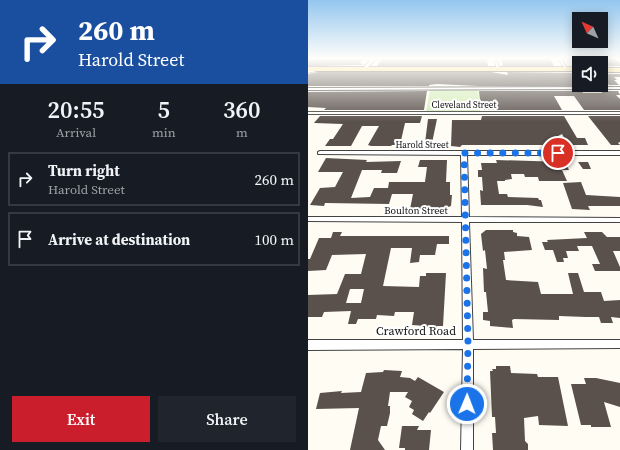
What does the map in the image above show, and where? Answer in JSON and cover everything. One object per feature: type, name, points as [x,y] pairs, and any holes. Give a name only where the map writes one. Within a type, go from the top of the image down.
[{"type":"street","points":[[308,89],[620,88]]},
{"type":"street","name":"Cleveland Street","points":[[308,113],[620,113]]},
{"type":"street","name":"Harold Street","points":[[320,153],[620,153]]},
{"type":"street","points":[[464,153],[468,343],[467,450]]},
{"type":"street","name":"Boulton Street","points":[[308,220],[620,220]]},
{"type":"street","name":"Crawford Road","points":[[308,345],[468,343],[620,344]]},
{"type":"green space","points":[[430,89],[478,89],[480,112],[426,112]]},
{"type":"building","points":[[308,80],[572,80],[572,86],[478,86],[437,84],[429,86],[308,86]]},
{"type":"building","points":[[608,80],[614,80],[619,85],[609,85]]},
{"type":"building","points":[[427,91],[424,110],[324,110],[326,108],[308,107],[308,92]]},
{"type":"building","points":[[479,91],[572,91],[583,93],[602,93],[608,91],[618,91],[620,95],[616,95],[620,99],[620,110],[584,110],[574,96],[554,96],[562,110],[481,110]]},
{"type":"building","points":[[320,116],[422,116],[420,123],[405,123],[400,145],[368,145],[379,126],[362,126],[351,146],[325,146],[330,139],[333,139],[343,124],[314,123]]},
{"type":"building","points":[[482,116],[564,116],[577,138],[585,138],[588,145],[568,145],[562,134],[554,138],[557,145],[451,146],[452,120],[481,120]]},
{"type":"building","points":[[588,116],[620,116],[620,142],[618,143],[620,145],[611,145]]},
{"type":"building","points":[[428,119],[437,119],[432,143],[425,143]]},
{"type":"building","points":[[326,158],[367,160],[366,162],[401,161],[397,173],[381,173],[382,170],[362,170],[351,198],[370,197],[374,188],[388,188],[389,182],[425,182],[427,167],[418,167],[420,160],[447,160],[446,182],[450,182],[450,195],[452,195],[451,206],[445,209],[410,209],[413,194],[392,194],[389,204],[325,203],[324,206],[310,205],[320,188],[335,187],[343,172],[318,172]]},
{"type":"building","points":[[496,160],[565,162],[569,170],[562,170],[567,181],[539,181],[538,177],[525,177],[524,174],[511,174],[512,179],[497,181],[499,194],[507,194],[508,197],[538,198],[541,200],[543,207],[527,205],[481,205],[480,190],[483,191],[482,177],[478,177],[478,170],[482,170],[481,163],[497,163]]},
{"type":"building","points":[[578,162],[588,162],[591,169],[583,169]]},
{"type":"building","points":[[581,182],[586,195],[620,197],[620,206],[588,206],[590,210],[572,209],[563,183]]},
{"type":"building","points":[[486,230],[513,230],[513,232],[517,233],[517,236],[529,237],[532,250],[504,252],[505,260],[503,260],[506,280],[538,282],[541,294],[573,294],[568,273],[578,273],[584,292],[601,292],[604,301],[620,300],[620,318],[611,317],[613,323],[601,323],[599,317],[559,316],[559,320],[514,319],[512,320],[513,328],[490,326],[490,321],[483,320],[483,312],[488,312],[486,292],[484,292],[483,268],[487,269],[485,250],[483,251],[481,234]]},
{"type":"building","points":[[333,232],[342,232],[340,236],[449,236],[449,244],[437,244],[435,255],[420,255],[419,262],[410,263],[412,248],[391,248],[383,286],[419,287],[420,276],[426,276],[426,273],[446,273],[443,326],[437,326],[437,329],[431,329],[426,326],[412,325],[414,312],[395,312],[394,316],[377,315],[376,319],[358,319],[356,324],[348,324],[351,311],[324,312],[322,317],[308,317],[308,295],[337,294],[345,274],[361,274],[366,254],[332,255],[326,270],[308,271],[308,259],[310,259],[319,238],[331,238]],"holes":[[[350,289],[364,289],[361,303],[346,303]]]},
{"type":"building","points":[[584,232],[602,232],[607,237],[620,237],[620,251],[613,251],[620,267],[620,271],[595,271],[592,264],[600,264],[592,246],[577,246],[579,251],[566,251],[568,258],[563,258],[564,262],[557,262],[553,250],[545,250],[542,242],[548,242],[547,240],[587,238]]},
{"type":"building","points":[[496,366],[510,366],[511,373],[537,374],[538,377],[558,377],[568,426],[539,425],[538,416],[524,418],[525,441],[528,444],[528,450],[493,450],[492,433],[496,433],[495,417],[492,417],[490,371],[493,371],[492,369],[496,369]]},
{"type":"building","points":[[384,370],[402,371],[400,377],[410,378],[415,381],[418,377],[444,392],[423,421],[412,414],[414,410],[409,407],[412,401],[405,397],[408,392],[390,392],[388,406],[390,406],[390,413],[387,426],[381,426],[378,440],[385,450],[350,450],[359,408],[316,409],[320,393],[342,391],[341,393],[361,392],[366,373],[383,372]]},
{"type":"building","points":[[584,378],[596,378],[620,383],[620,407],[604,402],[611,427],[591,427],[591,425],[581,425],[571,384],[586,384]]},
{"type":"building","points":[[402,426],[419,426],[417,430],[431,430],[429,450],[405,450],[405,448],[399,448]]},
{"type":"route","points":[[467,404],[468,343],[464,153],[558,153]]}]
